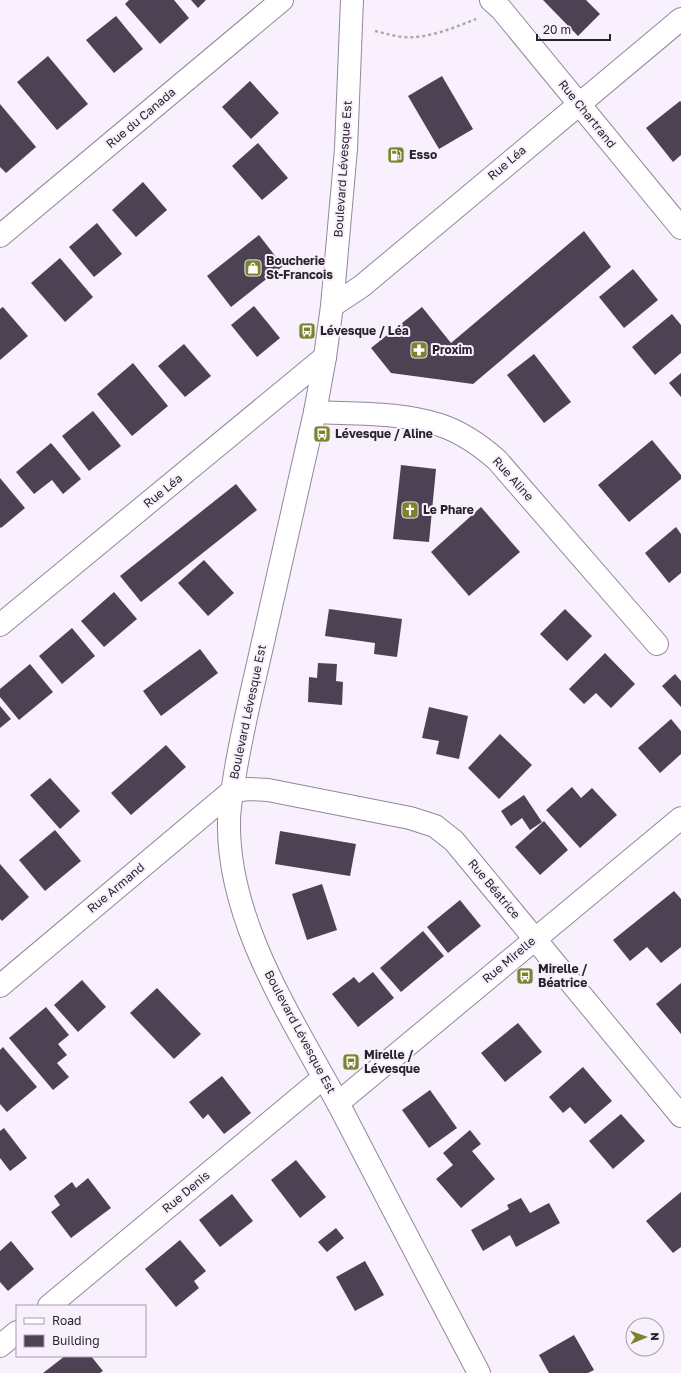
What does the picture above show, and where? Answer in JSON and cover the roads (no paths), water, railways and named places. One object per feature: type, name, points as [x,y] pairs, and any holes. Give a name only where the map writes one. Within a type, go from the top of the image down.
[{"type":"street","name":"Rue du Canada","points":[[0,236],[282,0]]},
{"type":"street","name":"Boulevard Lévesque Est","points":[[352,0],[346,149],[326,357],[315,412],[238,750],[229,820],[230,850],[234,877],[243,910],[262,959],[283,1002],[323,1078],[338,1103],[479,1373]]},
{"type":"street","name":"Rue Chartrand","points":[[496,4],[681,228]]},
{"type":"street","name":"Rue Léa","points":[[332,306],[362,286],[681,19]]},
{"type":"street","name":"Rue Léa","points":[[0,625],[326,357]]},
{"type":"street","name":"Rue Aline","points":[[315,412],[388,415],[416,419],[440,425],[463,435],[482,447],[497,460],[657,644]]},
{"type":"street","name":"Rue Béatrice","points":[[232,791],[249,789],[268,790],[410,818],[434,826],[454,841],[681,1116]]},
{"type":"street","name":"Rue Armand","points":[[0,986],[232,791]]},
{"type":"street","name":"Rue Mirelle","points":[[338,1103],[681,818]]},
{"type":"street","name":"Rue Denis","points":[[50,1305],[323,1078]]},
{"type":"street","points":[[0,1346],[16,1333]]},
{"type":"place","name":"Esso","points":[[396,155]]},
{"type":"place","name":"Boucherie St-Francois","points":[[253,268]]},
{"type":"place","name":"Lévesque / Léa","points":[[307,331]]},
{"type":"place","name":"Proxim","points":[[419,350]]},
{"type":"place","name":"Lévesque / Aline","points":[[322,434]]},
{"type":"place","name":"Le Phare","points":[[410,510]]},
{"type":"place","name":"Mirelle / Béatrice","points":[[525,976]]},
{"type":"place","name":"Mirelle / Lévesque","points":[[351,1062]]}]
